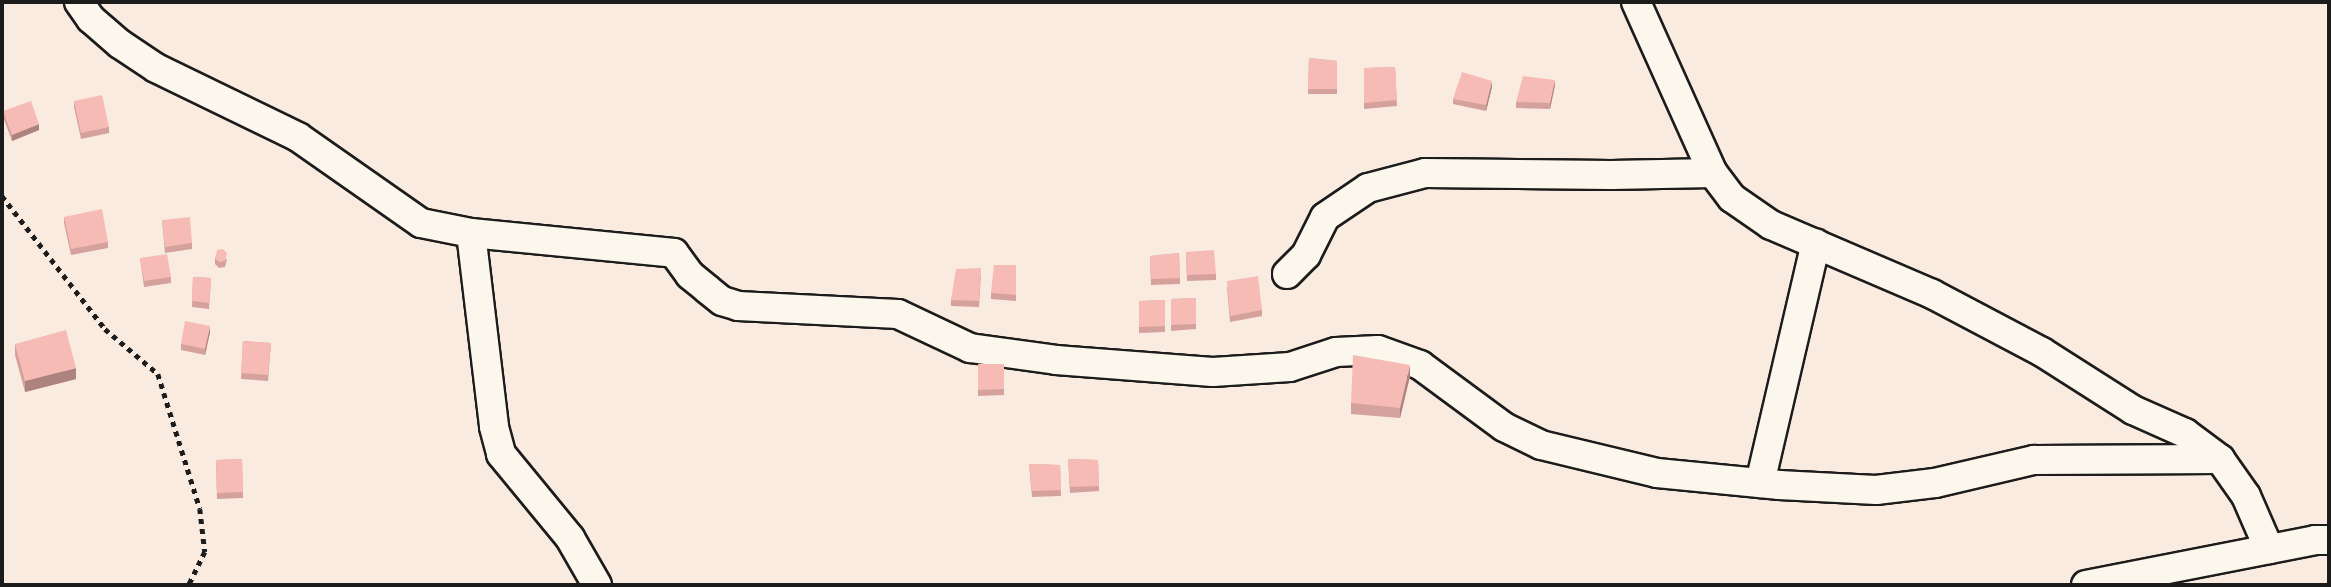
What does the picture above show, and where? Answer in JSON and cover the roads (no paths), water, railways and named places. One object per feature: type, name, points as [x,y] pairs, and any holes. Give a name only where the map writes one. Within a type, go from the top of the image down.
[{"type":"street","points":[[79,2],[91,19],[120,44],[156,68],[298,137],[421,223],[471,233],[674,253],[690,275],[722,301],[738,306],[898,314],[970,348],[1056,360],[1213,372],[1290,367],[1336,352],[1378,350],[1420,365],[1504,427],[1541,445],[1657,473],[1876,490],[1935,483],[2034,460],[2220,458]]},
{"type":"street","points":[[1636,2],[1713,173],[1732,198],[1771,225],[1932,294],[2030,345],[2133,410],[2185,433],[2220,458],[2246,496],[2269,549]]},
{"type":"street","points":[[1287,274],[1306,255],[1325,217],[1368,188],[1425,173],[1713,173]]},
{"type":"street","points":[[471,233],[494,427],[501,454],[570,538],[597,585]]},
{"type":"street","points":[[1760,483],[1816,243]]},
{"type":"street","points":[[2085,585],[2315,540],[2329,540]]}]
